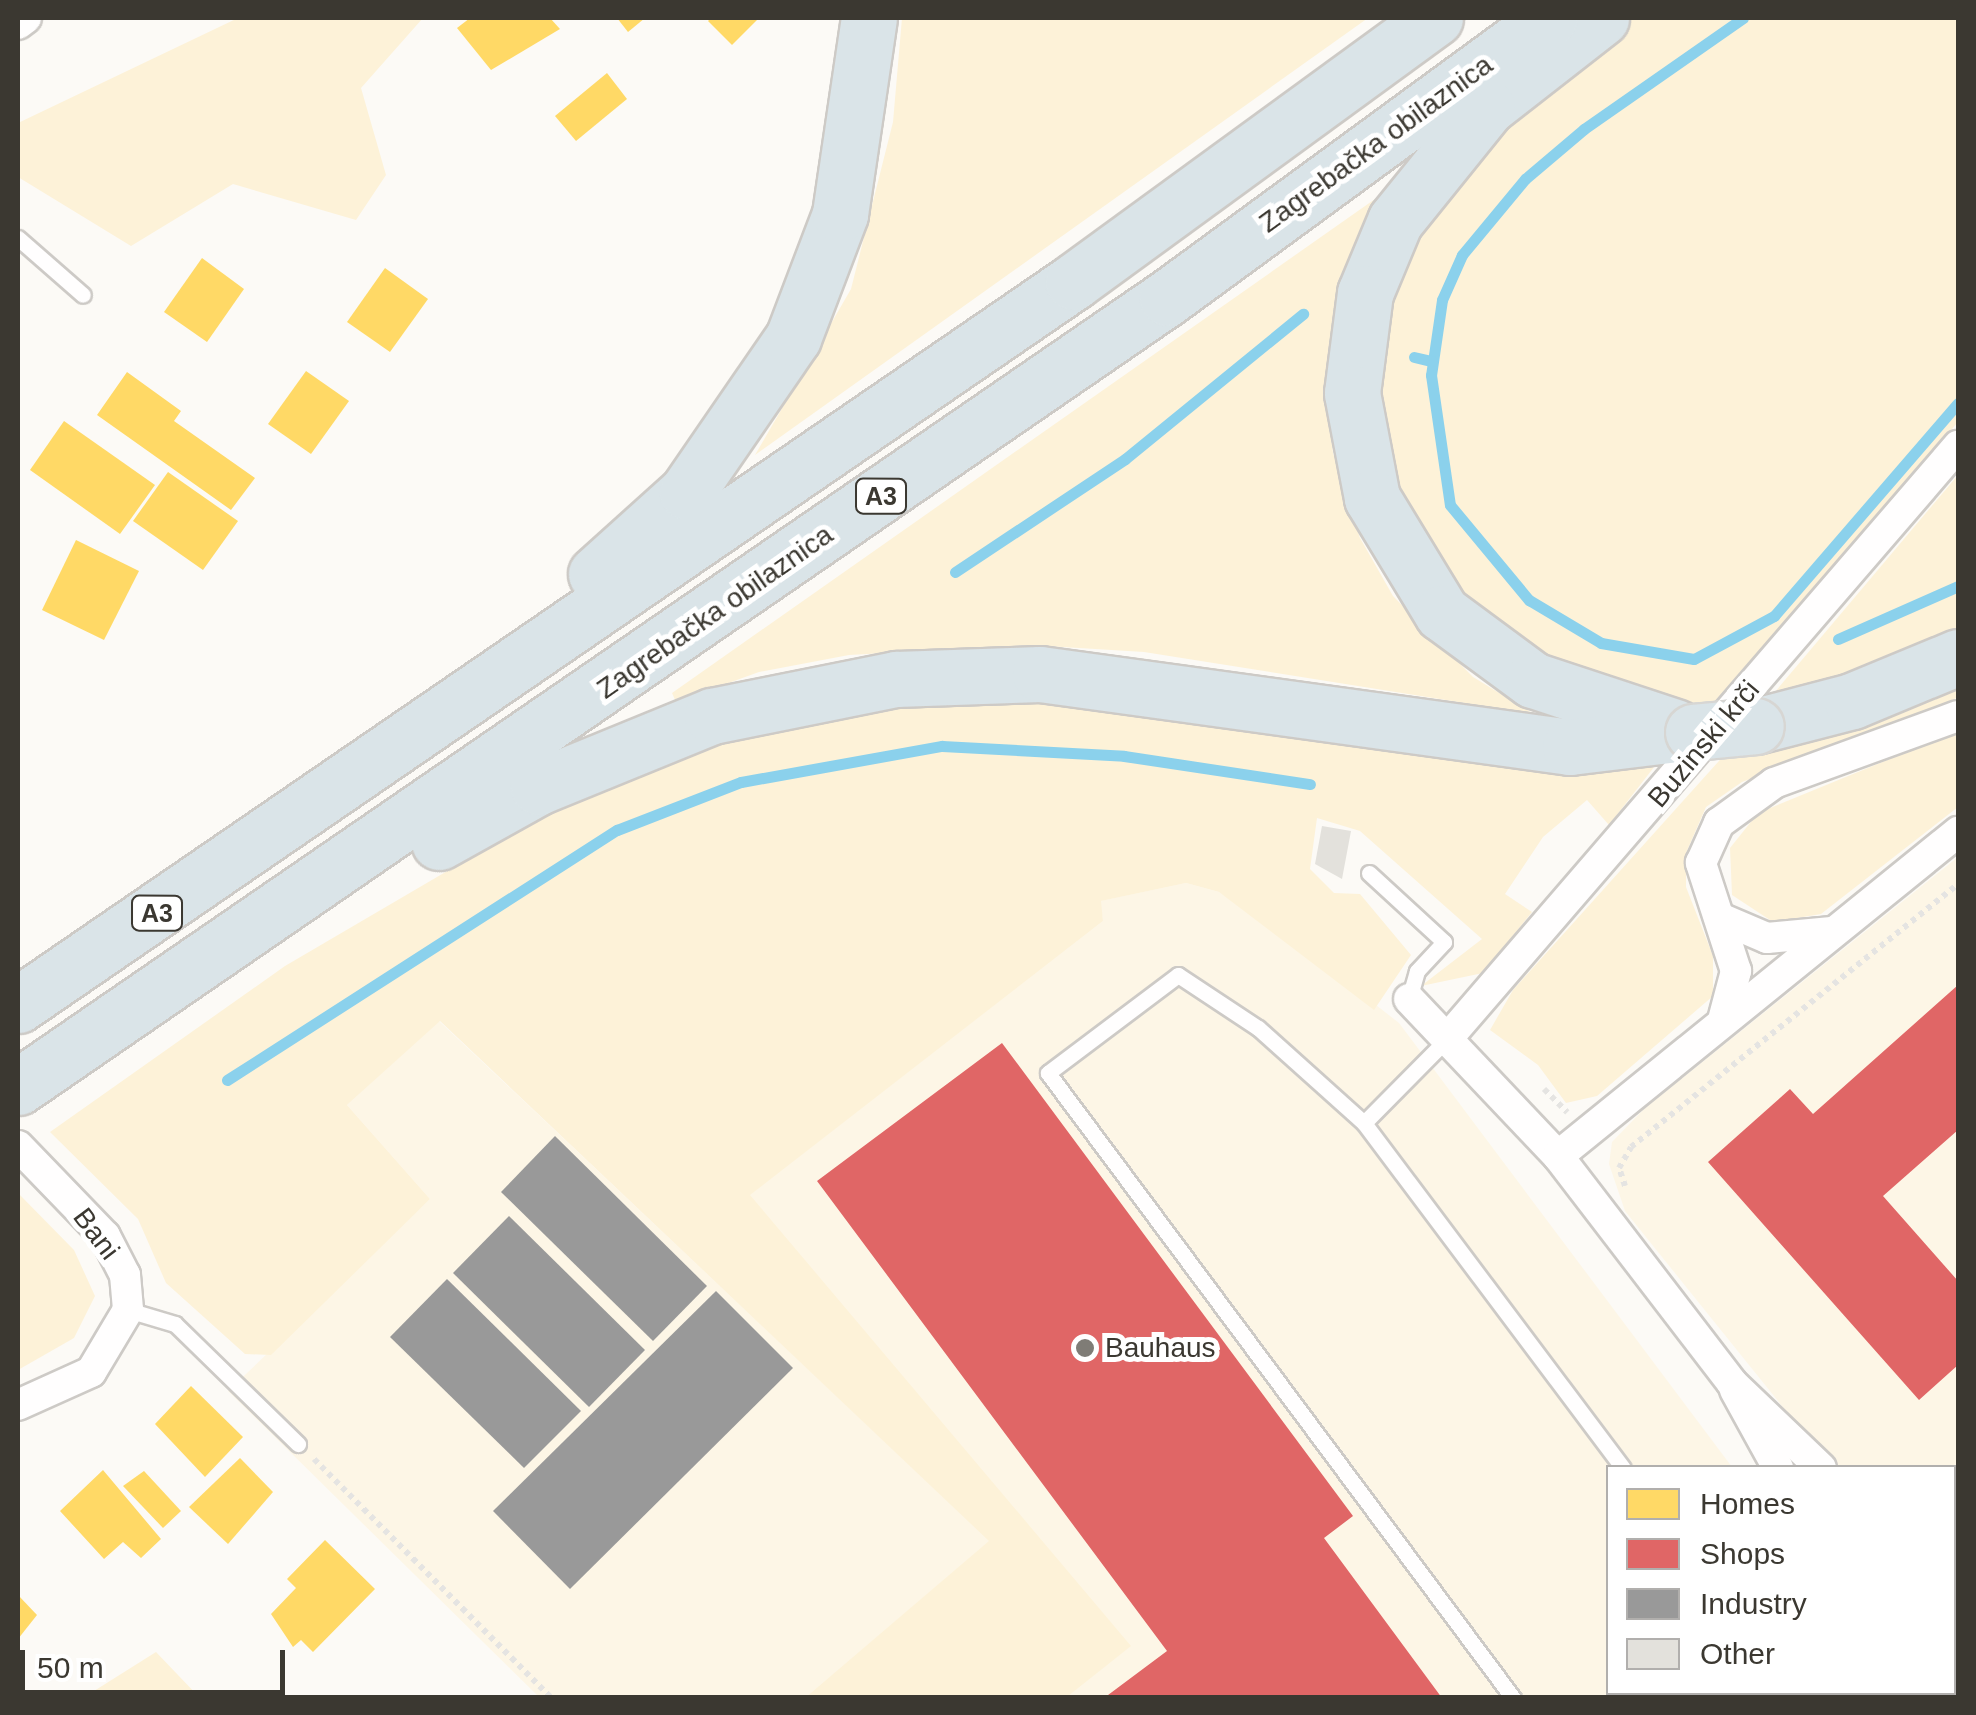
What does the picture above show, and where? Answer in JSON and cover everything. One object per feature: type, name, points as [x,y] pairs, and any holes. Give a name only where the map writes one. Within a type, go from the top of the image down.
[{"type":"highway","points":[[296,820],[384,727],[655,524],[729,442],[821,276],[852,160],[869,18]]},
{"type":"highway","name":"A3","points":[[18,1005],[296,820],[1072,282],[1435,18]]},
{"type":"highway","name":"Zagrebačka obilaznica","points":[[23,1083],[1166,298],[1548,18]]},
{"type":"highway","points":[[1601,18],[1488,106],[1395,221],[1354,347],[1359,454],[1391,542],[1469,638],[1570,698],[1692,732]]},
{"type":"highway","points":[[204,961],[314,923],[538,786],[712,716],[822,690],[1040,674],[1570,747],[1756,726],[1852,701],[1958,657]]},
{"type":"street","points":[[18,24],[26,18]]},
{"type":"street","name":"Buzinski krči","points":[[1447,1038],[1958,446]]},
{"type":"street","points":[[1722,1023],[1736,971],[1720,918],[1702,881],[1704,845],[1740,803],[1958,716]]},
{"type":"street","points":[[1558,1156],[1958,832]]},
{"type":"street","points":[[1720,918],[1767,938],[1832,932]]},
{"type":"street","points":[[1409,999],[1558,1156],[1732,1382],[1817,1465]]},
{"type":"street","name":"Bani","points":[[18,1146],[105,1236],[125,1275],[128,1310]]},
{"type":"street","points":[[18,1405],[91,1372],[128,1310]]},
{"type":"street","points":[[1732,1382],[1776,1465]]},
{"type":"lane","points":[[18,238],[84,295]]},
{"type":"lane","points":[[1369,873],[1444,942],[1411,980],[1409,999]]},
{"type":"lane","points":[[1512,1698],[1048,1073],[1178,975],[1258,1028],[1364,1124],[1621,1465]]},
{"type":"lane","points":[[1364,1124],[1447,1038]]},
{"type":"lane","points":[[128,1310],[176,1324],[298,1444]]},
{"type":"path","points":[[1618,1168],[1702,1086],[1958,884]]},
{"type":"path","points":[[1609,1156],[1627,1191]]},
{"type":"path","points":[[298,1444],[551,1698]]},
{"type":"shaded area","points":[[238,18],[423,18],[361,88],[386,175],[356,220],[233,184],[131,246],[18,177],[18,123]]},
{"type":"shaded area","points":[[902,18],[1368,18],[755,455],[851,289],[893,122]]},
{"type":"shaded area","points":[[1633,18],[1958,18],[1958,422],[1714,706],[1596,694],[1432,583],[1376,449],[1380,298],[1455,165]]},
{"type":"shaded area","points":[[1375,199],[1335,315],[1325,386],[1333,453],[1360,538],[1393,596],[1473,677],[1534,714],[1144,652],[1030,645],[849,655],[759,672],[676,702],[672,693]]},
{"type":"shaded area","points":[[1958,475],[1958,630],[1846,681],[1769,699]]},
{"type":"shaded area","points":[[1958,681],[1958,697],[1936,709],[1742,782],[1706,807],[1686,853],[1686,887],[1713,956],[1713,996],[1597,1096],[1566,1103],[1538,1065],[1490,1030],[1513,990],[1727,752]]},
{"type":"shaded area","points":[[1065,692],[1658,762],[1609,825],[1587,800],[1543,837],[1505,894],[1532,912],[1483,973],[1421,986],[1482,939],[1360,831],[1317,818],[1310,869],[1334,893],[1360,894],[1411,955],[1374,1010],[1219,892],[1186,883],[1101,901],[1103,921],[750,1195],[1131,1646],[1067,1697],[806,1697],[989,1541],[440,1021],[347,1105],[430,1199],[271,1355],[245,1354],[166,1283],[138,1219],[50,1132],[285,966],[623,768],[785,714]]},
{"type":"shaded area","points":[[1958,731],[1958,807],[1821,914],[1773,922],[1732,895],[1730,848],[1758,813]]},
{"type":"shaded area","points":[[1958,857],[1958,1633],[1956,1465],[1829,1465],[1625,1211],[1609,1164],[1612,1142],[1644,1109]]},
{"type":"shaded area","points":[[1186,883],[1219,892],[1293,940],[1399,1023],[1730,1465],[1606,1465],[1606,1695],[1907,1697],[1067,1697],[1130,1646],[749,1195],[1103,921],[1100,901]]},
{"type":"shaded area","points":[[439,1021],[990,1541],[806,1697],[539,1697],[228,1391],[430,1199],[347,1105]]},
{"type":"shaded area","points":[[18,1193],[74,1250],[95,1296],[74,1338],[18,1370]]},
{"type":"shaded area","points":[[156,1652],[199,1697],[61,1697],[94,1691]]},
{"type":"building: Homes","points":[[470,18],[550,18],[560,29],[491,70],[457,28]]},
{"type":"building: Homes","points":[[617,18],[645,18],[628,32]]},
{"type":"building: Homes","points":[[711,18],[759,18],[732,45],[708,21]]},
{"type":"building: Homes","points":[[607,73],[627,99],[576,141],[555,116]]},
{"type":"building: Homes","points":[[202,258],[244,289],[207,342],[164,312]]},
{"type":"building: Homes","points":[[385,268],[428,299],[390,352],[347,322]]},
{"type":"building: Homes","points":[[306,371],[349,401],[311,454],[268,424]]},
{"type":"building: Homes","points":[[127,372],[181,411],[174,421],[255,478],[231,510],[97,415]]},
{"type":"building: Homes","points":[[64,421],[155,485],[120,534],[30,470]]},
{"type":"building: Homes","points":[[168,472],[238,521],[203,570],[133,521]]},
{"type":"building: Homes","points":[[76,540],[139,571],[104,640],[42,610]]},
{"type":"building: Homes","points":[[191,1386],[243,1437],[205,1477],[155,1424]]},
{"type":"building: Homes","points":[[240,1458],[273,1492],[228,1544],[189,1507]]},
{"type":"building: Homes","points":[[103,1470],[161,1539],[141,1558],[123,1542],[104,1559],[60,1511]]},
{"type":"building: Homes","points":[[144,1471],[181,1511],[163,1528],[123,1486]]},
{"type":"building: Homes","points":[[325,1540],[375,1589],[313,1652],[301,1640],[293,1647],[271,1614],[296,1588],[287,1579]]},
{"type":"building: Homes","points":[[18,1595],[37,1615],[18,1639]]},
{"type":"building: Shops","points":[[1958,985],[1958,1130],[1883,1196],[1958,1281],[1958,1365],[1919,1400],[1708,1162],[1790,1089],[1813,1114]]},
{"type":"building: Shops","name":"Bauhaus","points":[[1002,1043],[1353,1516],[1324,1538],[1442,1698],[1104,1698],[1167,1651],[817,1181]]},
{"type":"building: Industry","points":[[555,1136],[707,1286],[653,1341],[501,1192]]},
{"type":"building: Industry","points":[[509,1216],[645,1350],[589,1407],[453,1273]]},
{"type":"building: Industry","points":[[447,1279],[581,1411],[524,1468],[390,1337]]},
{"type":"building: Industry","points":[[716,1291],[793,1368],[570,1589],[493,1511]]},
{"type":"building: Other","points":[[1322,826],[1351,831],[1342,879],[1315,864]]},
{"type":"waterway","points":[[1743,18],[1584,129],[1525,179],[1462,255],[1442,300],[1431,375],[1450,505],[1529,600],[1601,643],[1694,659],[1774,616],[1958,403]]},
{"type":"waterway","points":[[955,572],[1125,459],[1303,314]]},
{"type":"waterway","points":[[1414,357],[1432,361]]},
{"type":"waterway","points":[[1838,639],[1958,586]]},
{"type":"waterway","points":[[227,1080],[617,830],[741,782],[942,746],[1124,756],[1310,784]]},
{"type":"place","name":"Bauhaus","points":[[1085,1348]]}]
